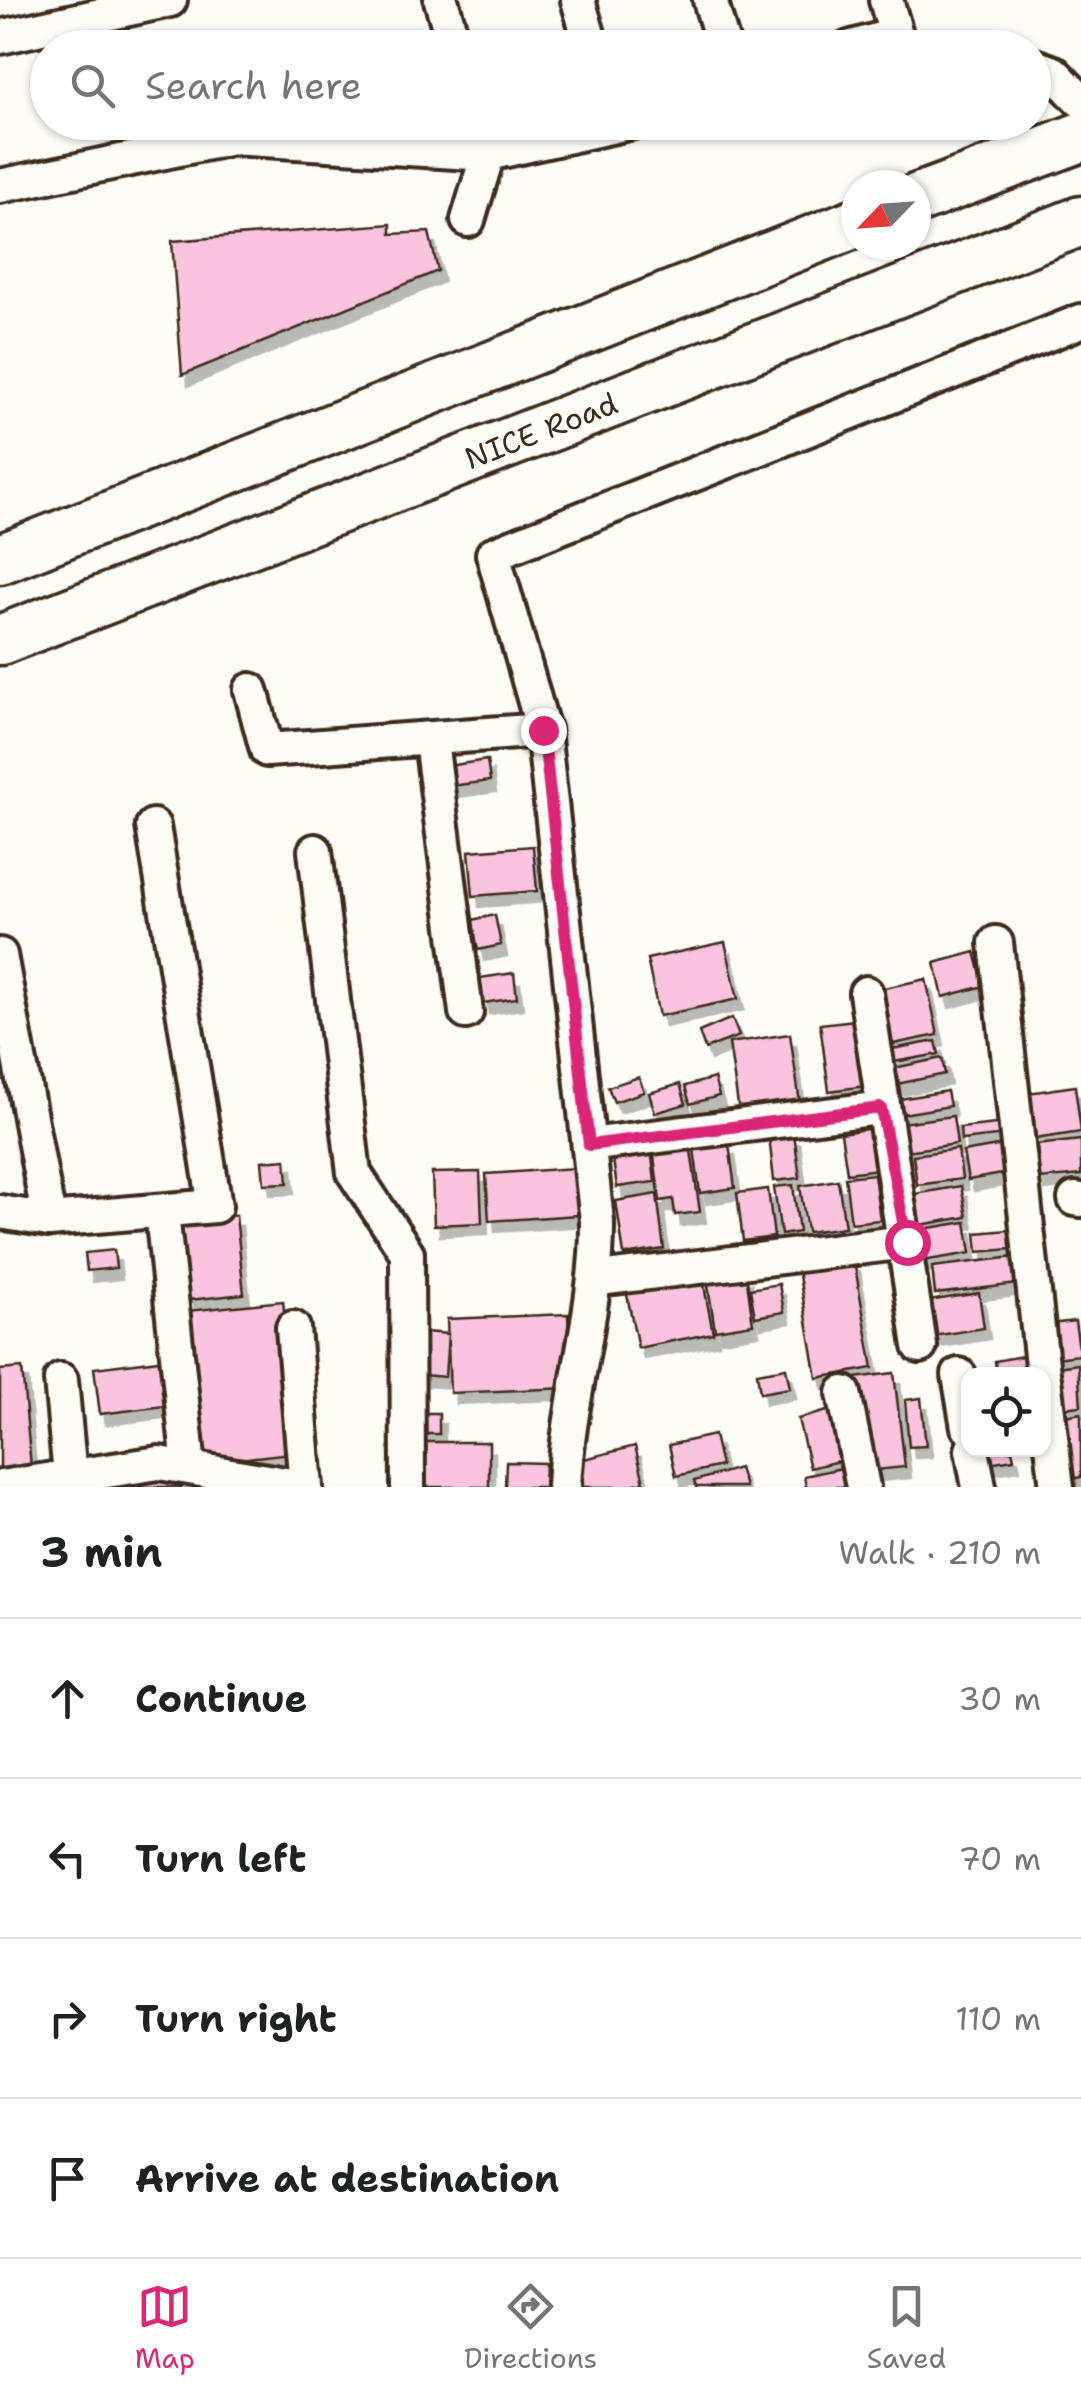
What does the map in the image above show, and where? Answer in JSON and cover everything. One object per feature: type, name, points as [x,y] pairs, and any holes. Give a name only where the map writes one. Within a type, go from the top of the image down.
[{"type":"highway","points":[[931,194],[1081,137]]},
{"type":"highway","name":"NICE Road","points":[[0,640],[1081,221]]},
{"type":"highway","points":[[0,559],[841,229]]},
{"type":"street","points":[[32,30],[170,0]]},
{"type":"street","points":[[441,0],[450,30]]},
{"type":"street","points":[[578,0],[587,30]]},
{"type":"street","points":[[710,0],[719,30]]},
{"type":"street","points":[[886,0],[894,30]]},
{"type":"street","points":[[0,37],[30,30]]},
{"type":"street","points":[[1051,72],[1080,100]]},
{"type":"street","points":[[0,186],[222,140]]},
{"type":"street","points":[[264,140],[488,154],[553,140]]},
{"type":"street","points":[[468,220],[488,154],[484,140]]},
{"type":"street","points":[[564,1487],[566,1447],[598,1279],[589,1145],[543,730],[493,554],[1081,321]]},
{"type":"street","points":[[251,690],[267,750],[543,730]]},
{"type":"street","points":[[431,740],[466,1012]]},
{"type":"street","points":[[0,1212],[50,1220],[215,1206],[153,826]]},
{"type":"street","points":[[316,851],[354,1173],[406,1254],[408,1487]]},
{"type":"street","points":[[996,942],[1042,1367]]},
{"type":"street","points":[[0,955],[50,1220]]},
{"type":"street","points":[[866,994],[920,1346]]},
{"type":"street","points":[[589,1145],[881,1108]]},
{"type":"street","points":[[162,1213],[189,1467]]},
{"type":"street","points":[[598,1279],[907,1242]]},
{"type":"street","points":[[1,1487],[70,1481],[159,1462],[304,1487],[293,1328]]},
{"type":"street","points":[[959,1375],[961,1387]]},
{"type":"street","points":[[62,1380],[70,1481]]},
{"type":"street","points":[[844,1393],[864,1487]]},
{"type":"street","points":[[1051,1436],[1058,1487]]},
{"type":"street","points":[[973,1457],[979,1487]]},
{"type":"building","points":[[391,224],[391,234],[429,232],[438,271],[182,375],[172,241]]},
{"type":"building","points":[[487,760],[490,781],[450,786],[447,766]]},
{"type":"building","points":[[533,846],[537,891],[473,896],[469,851]]},
{"type":"building","points":[[495,915],[501,945],[478,950],[472,920]]},
{"type":"building","points":[[725,942],[738,999],[659,1016],[647,959]]},
{"type":"building","points":[[975,952],[984,986],[943,997],[935,963]]},
{"type":"building","points":[[514,973],[517,998],[483,1003],[480,978]]},
{"type":"building","points":[[926,979],[938,1035],[888,1045],[875,990]]},
{"type":"building","points":[[732,1018],[739,1036],[705,1049],[699,1032]]},
{"type":"building","points":[[864,1019],[873,1085],[829,1091],[820,1024]]},
{"type":"building","points":[[790,1034],[800,1103],[739,1112],[729,1043]]},
{"type":"building","points":[[936,1041],[939,1054],[894,1062],[892,1049]]},
{"type":"building","points":[[942,1058],[945,1074],[897,1084],[894,1068]]},
{"type":"building","points":[[639,1077],[644,1092],[614,1102],[608,1087]]},
{"type":"building","points":[[714,1078],[719,1096],[690,1104],[685,1086]]},
{"type":"building","points":[[680,1084],[686,1104],[655,1113],[649,1093]]},
{"type":"building","points":[[1075,1086],[1081,1132],[1035,1139],[1028,1093]]},
{"type":"building","points":[[947,1091],[950,1106],[891,1116],[888,1101]]},
{"type":"building","points":[[953,1116],[957,1144],[905,1151],[901,1123]]},
{"type":"building","points":[[1005,1123],[1006,1135],[961,1140],[960,1128]]},
{"type":"building","points":[[873,1128],[879,1169],[847,1173],[841,1133]]},
{"type":"building","points":[[794,1133],[800,1178],[774,1181],[769,1136]]},
{"type":"building","points":[[1081,1140],[1081,1175],[1039,1179],[1035,1145]]},
{"type":"building","points":[[690,1144],[700,1212],[675,1215],[673,1199],[660,1201],[653,1149]]},
{"type":"building","points":[[729,1144],[735,1188],[700,1193],[694,1149]]},
{"type":"building","points":[[1003,1145],[1008,1173],[968,1180],[963,1152]]},
{"type":"building","points":[[651,1148],[655,1182],[617,1187],[612,1153]]},
{"type":"building","points":[[958,1149],[962,1179],[917,1185],[913,1155]]},
{"type":"building","points":[[286,1159],[288,1183],[264,1184],[262,1161]]},
{"type":"building","points":[[575,1168],[578,1215],[489,1221],[486,1174]]},
{"type":"building","points":[[480,1172],[482,1223],[434,1225],[432,1173]]},
{"type":"building","points":[[874,1174],[880,1220],[851,1223],[845,1177]]},
{"type":"building","points":[[838,1180],[845,1227],[807,1232],[800,1186]]},
{"type":"building","points":[[793,1185],[799,1232],[781,1235],[774,1187]]},
{"type":"building","points":[[961,1186],[967,1217],[920,1225],[915,1194]]},
{"type":"building","points":[[768,1189],[774,1237],[743,1241],[737,1193]]},
{"type":"building","points":[[657,1194],[664,1249],[624,1255],[616,1201]]},
{"type":"building","points":[[236,1215],[244,1294],[189,1300],[180,1222]]},
{"type":"building","points":[[966,1222],[971,1253],[922,1261],[917,1230]]},
{"type":"building","points":[[1020,1229],[1022,1248],[978,1252],[976,1233]]},
{"type":"building","points":[[114,1250],[116,1268],[87,1271],[85,1253]]},
{"type":"building","points":[[1023,1256],[1026,1283],[935,1294],[932,1267]]},
{"type":"building","points":[[854,1261],[873,1368],[817,1378],[798,1270]]},
{"type":"building","points":[[746,1273],[753,1324],[715,1330],[707,1279]]},
{"type":"building","points":[[702,1275],[713,1333],[638,1348],[626,1290]]},
{"type":"building","points":[[779,1284],[784,1312],[755,1317],[750,1289]]},
{"type":"building","points":[[979,1293],[984,1328],[927,1337],[922,1302]]},
{"type":"building","points":[[283,1301],[300,1452],[195,1464],[177,1312]]},
{"type":"building","points":[[568,1314],[571,1388],[450,1393],[447,1319]]},
{"type":"building","points":[[1075,1321],[1080,1355],[1046,1359],[1042,1325]]},
{"type":"building","points":[[413,1331],[448,1334],[445,1377],[410,1374]]},
{"type":"building","points":[[1028,1355],[1030,1367],[996,1367],[995,1361]]},
{"type":"building","points":[[159,1360],[165,1406],[100,1414],[94,1368]]},
{"type":"building","points":[[1078,1364],[1081,1406],[1063,1408],[1057,1367]]},
{"type":"building","points":[[22,1368],[31,1467],[0,1470],[0,1370]]},
{"type":"building","points":[[786,1368],[790,1388],[760,1393],[757,1373]]},
{"type":"building","points":[[894,1373],[905,1467],[866,1471],[855,1378]]},
{"type":"building","points":[[921,1398],[926,1446],[909,1447],[905,1400]]},
{"type":"building","points":[[839,1408],[851,1458],[810,1468],[798,1419]]},
{"type":"building","points":[[422,1413],[439,1413],[439,1434],[422,1434]]},
{"type":"building","points":[[1081,1413],[1081,1477],[1071,1479],[1060,1417]]},
{"type":"building","points":[[714,1435],[721,1466],[676,1476],[669,1445]]},
{"type":"building","points":[[420,1442],[489,1442],[489,1487],[419,1487]]},
{"type":"building","points":[[635,1446],[644,1482],[623,1487],[575,1487],[569,1463]]},
{"type":"building","points":[[980,1457],[1014,1459],[981,1464]]},
{"type":"building","points":[[506,1462],[545,1463],[544,1487],[505,1487]]},
{"type":"building","points":[[851,1466],[856,1487],[806,1487],[804,1476]]},
{"type":"building","points":[[739,1468],[745,1487],[696,1487],[694,1481]]},
{"type":"building","points":[[181,1478],[182,1487],[126,1487],[125,1483]]},
{"type":"route","points":[[543,730],[589,1145],[881,1108],[907,1242]]}]
